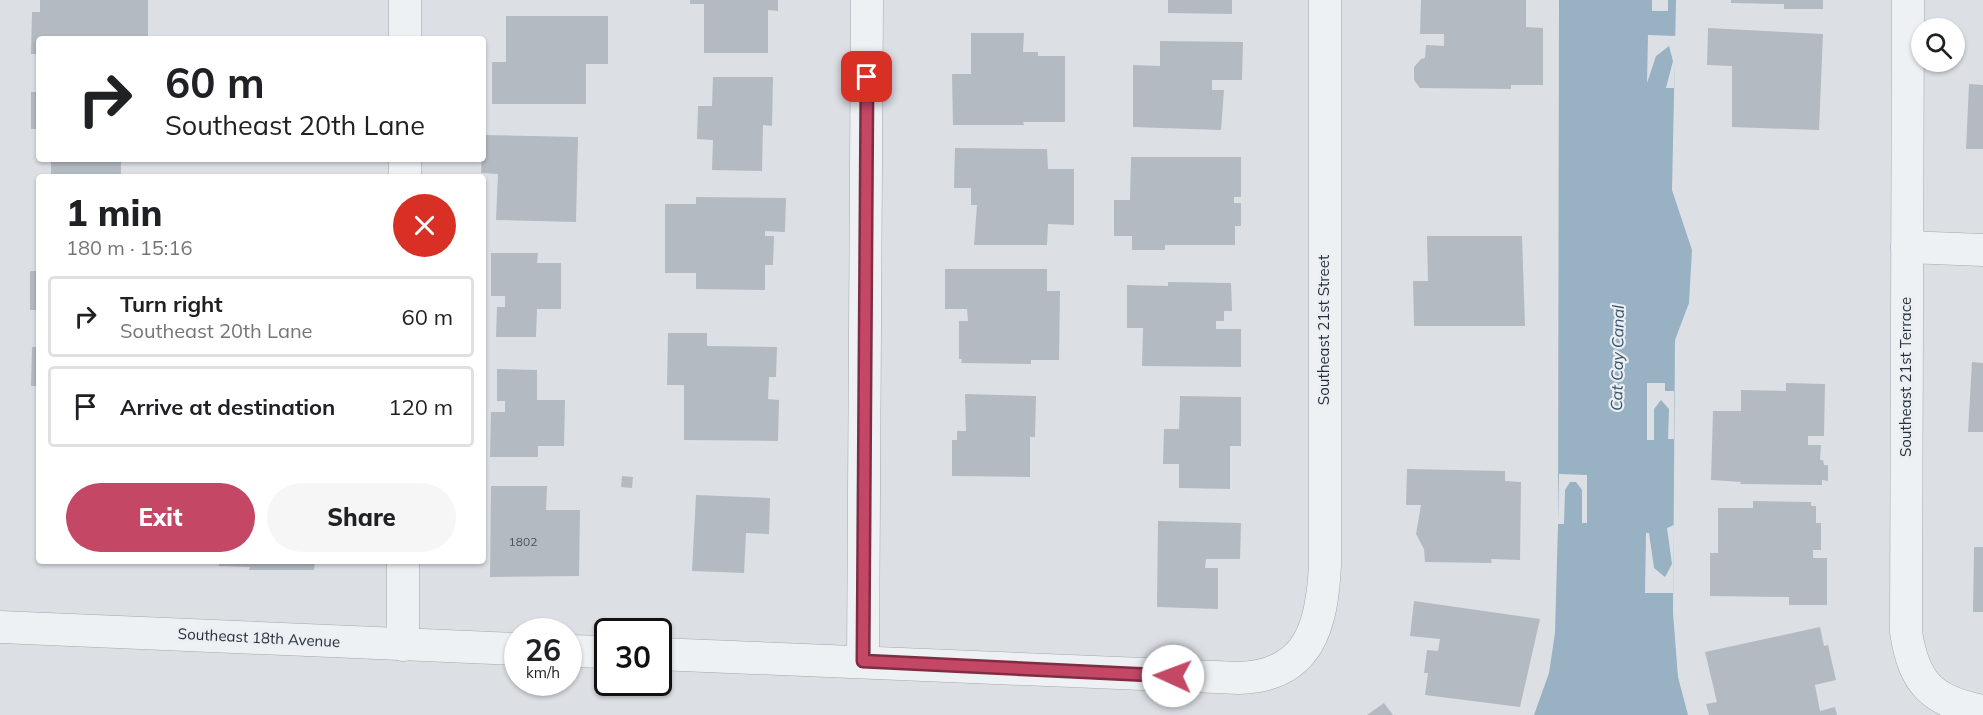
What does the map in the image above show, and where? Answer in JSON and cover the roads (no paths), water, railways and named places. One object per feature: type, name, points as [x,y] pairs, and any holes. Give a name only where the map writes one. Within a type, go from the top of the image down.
[{"type":"street","points":[[405,0],[405,36]]},
{"type":"street","points":[[672,654],[863,661],[867,0]]},
{"type":"street","name":"Southeast 21st Street","points":[[863,661],[1258,678],[1275,672],[1301,654],[1312,638],[1319,621],[1325,565],[1325,0]]},
{"type":"street","name":"Southeast 21st Terrace","points":[[1908,0],[1905,581],[1908,650],[1912,666],[1921,681],[1936,694],[1951,703],[1983,711]]},
{"type":"street","points":[[1907,247],[1983,250]]},
{"type":"street","points":[[403,564],[403,645]]},
{"type":"street","name":"Southeast 18th Avenue","points":[[0,627],[504,649]]},
{"type":"water","name":"Cat Cay Canal","points":[[1559,0],[1676,0],[1672,190],[1692,250],[1689,303],[1675,340],[1673,613],[1678,677],[1688,715],[1534,715],[1549,673],[1555,633],[1558,524]]}]
